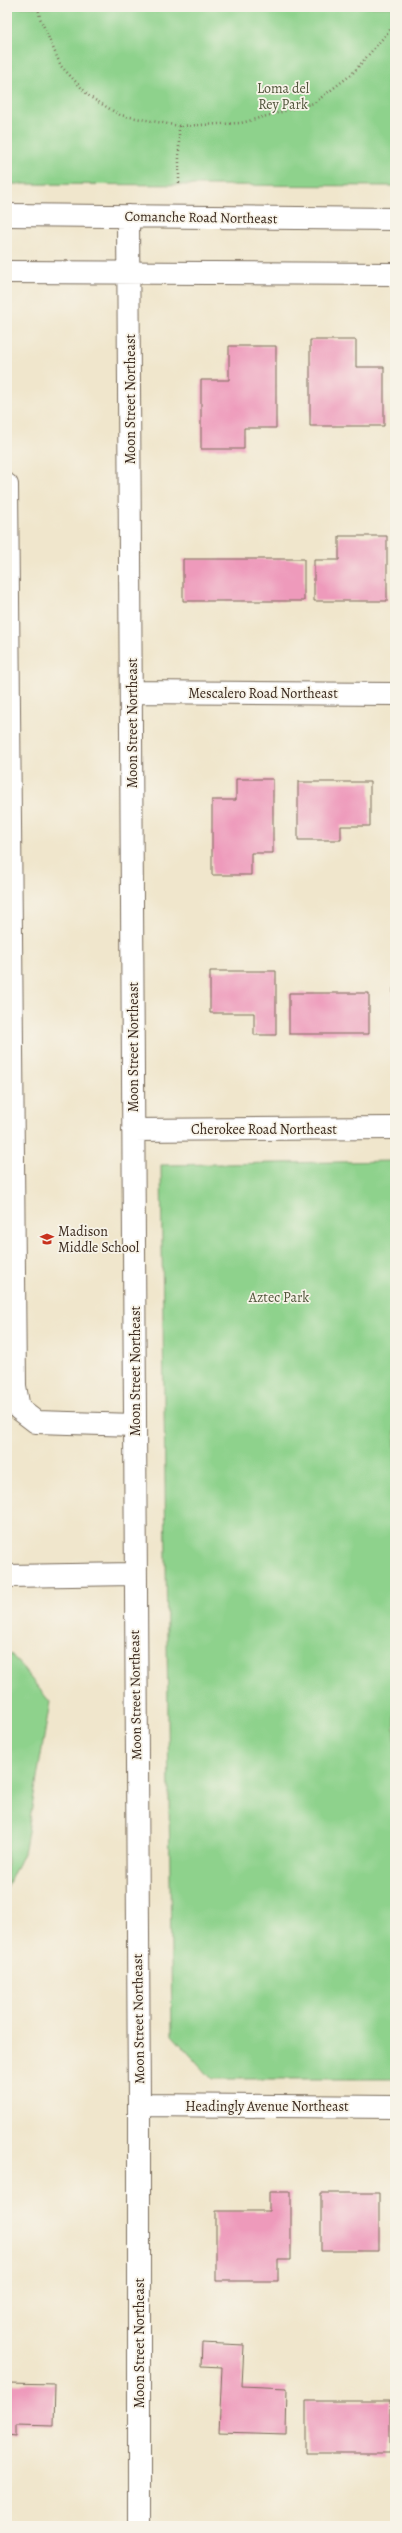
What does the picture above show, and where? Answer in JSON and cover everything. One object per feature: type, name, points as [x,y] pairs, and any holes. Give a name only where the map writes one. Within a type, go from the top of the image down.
[{"type":"street","name":"Comanche Road Northeast","points":[[7,215],[395,219]]},
{"type":"street","name":"Moon Street Northeast","points":[[128,216],[132,692],[135,1425],[134,1574],[139,2105],[139,2526]]},
{"type":"street","points":[[7,272],[395,274]]},
{"type":"street","points":[[7,485],[15,1386],[19,1409],[36,1422],[135,1425]]},
{"type":"street","name":"Mescalero Road Northeast","points":[[132,692],[395,694]]},
{"type":"street","name":"Cherokee Road Northeast","points":[[133,1130],[395,1128]]},
{"type":"street","points":[[7,1576],[134,1574]]},
{"type":"street","name":"Headingly Avenue Northeast","points":[[139,2105],[395,2107]]},
{"type":"path","points":[[38,7],[40,18],[61,66],[90,97],[120,115],[179,126],[241,123],[314,104],[352,74],[395,24]]},
{"type":"path","points":[[179,126],[179,183]]},
{"type":"green space","name":"Loma del Rey Park","points":[[7,7],[395,7],[395,186],[7,184]]},
{"type":"green space","name":"Aztec Park","points":[[395,1161],[395,2079],[212,2079],[172,2035],[161,1165]]},
{"type":"green space","points":[[7,1654],[11,1654],[50,1702],[25,1849],[7,1887]]},
{"type":"building","points":[[310,340],[356,340],[356,367],[384,367],[384,426],[310,426]]},
{"type":"building","points":[[229,346],[276,346],[276,428],[244,428],[244,449],[201,449],[201,380],[229,380]]},
{"type":"building","points":[[339,536],[387,536],[387,601],[314,601],[314,560],[339,560]]},
{"type":"building","points":[[183,559],[304,559],[304,601],[183,601]]},
{"type":"building","points":[[236,779],[273,779],[273,853],[251,853],[251,875],[212,875],[212,800],[236,800]]},
{"type":"building","points":[[298,782],[370,782],[370,826],[341,826],[341,840],[298,840]]},
{"type":"building","points":[[210,971],[276,971],[276,1035],[254,1035],[254,1013],[210,1013]]},
{"type":"building","points":[[393,988],[395,988],[395,1039],[393,1039]]},
{"type":"building","points":[[289,993],[369,993],[369,1034],[289,1034]]},
{"type":"building","points":[[269,2192],[291,2192],[291,2260],[278,2260],[278,2281],[216,2281],[216,2211],[269,2211]]},
{"type":"building","points":[[321,2193],[379,2193],[379,2251],[321,2251]]},
{"type":"building","points":[[202,2343],[244,2345],[242,2386],[287,2388],[286,2434],[219,2432],[222,2367],[201,2366]]},
{"type":"building","points":[[7,2383],[55,2384],[54,2426],[16,2425],[16,2436],[7,2435]]},
{"type":"building","points":[[306,2401],[390,2401],[390,2453],[306,2453]]},
{"type":"place","name":"Madison Middle School","points":[[47,1239]]}]
